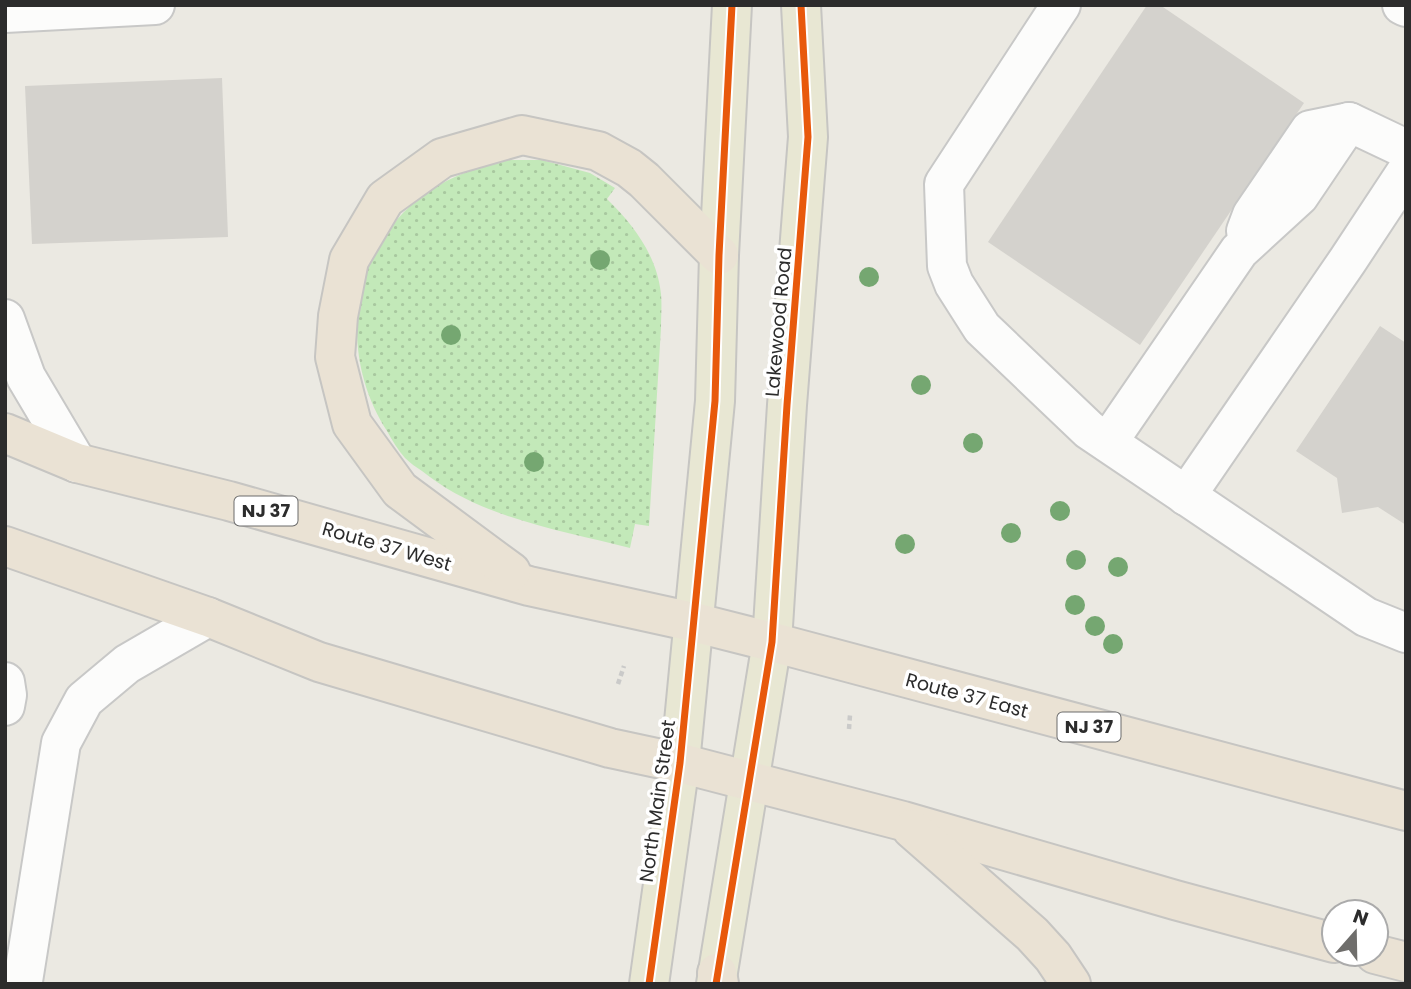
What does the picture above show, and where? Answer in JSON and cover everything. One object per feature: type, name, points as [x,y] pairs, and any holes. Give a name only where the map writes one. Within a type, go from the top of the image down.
[{"type":"highway","points":[[529,586],[400,490],[352,424],[335,357],[338,316],[349,260],[385,199],[442,158],[522,135],[598,151],[629,168],[719,255]]},
{"type":"highway","name":"Route 37 West","points":[[5,433],[78,463],[229,500],[529,586],[693,622]]},
{"type":"highway","points":[[5,546],[208,617],[319,662],[610,748],[680,763],[903,821],[1320,939]]},
{"type":"highway","name":"NJ 37","points":[[693,622],[772,642]]},
{"type":"highway","name":"Route 37 East","points":[[772,642],[1406,811]]},
{"type":"highway","points":[[903,821],[1032,933],[1053,957],[1071,984]]},
{"type":"highway","points":[[1380,984],[1406,979]]},
{"type":"main road","points":[[693,622],[715,401],[719,255],[732,5]]},
{"type":"main road","name":"Lakewood Road","points":[[772,642],[808,137],[801,5]]},
{"type":"main road","name":"North Main Street","points":[[649,984],[680,763],[693,622]]},
{"type":"main road","points":[[717,980],[772,642]]},
{"type":"lane","points":[[5,13],[155,5]]},
{"type":"lane","points":[[1061,5],[944,184],[947,266],[960,294],[982,328],[1089,430],[1366,617],[1406,634]]},
{"type":"lane","points":[[1108,442],[1239,251],[1252,215],[1310,130],[1349,122],[1406,149]]},
{"type":"lane","points":[[1186,496],[1406,172]]},
{"type":"lane","points":[[5,319],[26,377],[78,463]]},
{"type":"lane","points":[[22,982],[61,743],[84,700],[127,664],[208,617]]},
{"type":"path","points":[[618,684],[624,666]]},
{"type":"path","points":[[849,729],[850,715]]},
{"type":"green space","points":[[503,160],[542,160],[590,173],[615,188],[607,199],[635,230],[655,267],[661,294],[661,328],[649,526],[635,524],[630,548],[521,520],[469,500],[445,487],[400,452],[372,402],[362,372],[357,341],[358,310],[364,279],[376,250],[394,224],[417,200],[447,180]]},
{"type":"building","points":[[1147,5],[1160,5],[1304,103],[1140,345],[988,242]]},
{"type":"building","points":[[222,78],[228,237],[32,244],[25,86]]},
{"type":"building","points":[[1380,326],[1406,343],[1406,525],[1378,507],[1342,513],[1337,478],[1296,451]]},
{"type":"cycle path","points":[[649,984],[680,763],[715,401],[719,255],[732,5]]},
{"type":"cycle path","points":[[716,984],[772,642],[808,137],[801,5]]}]
